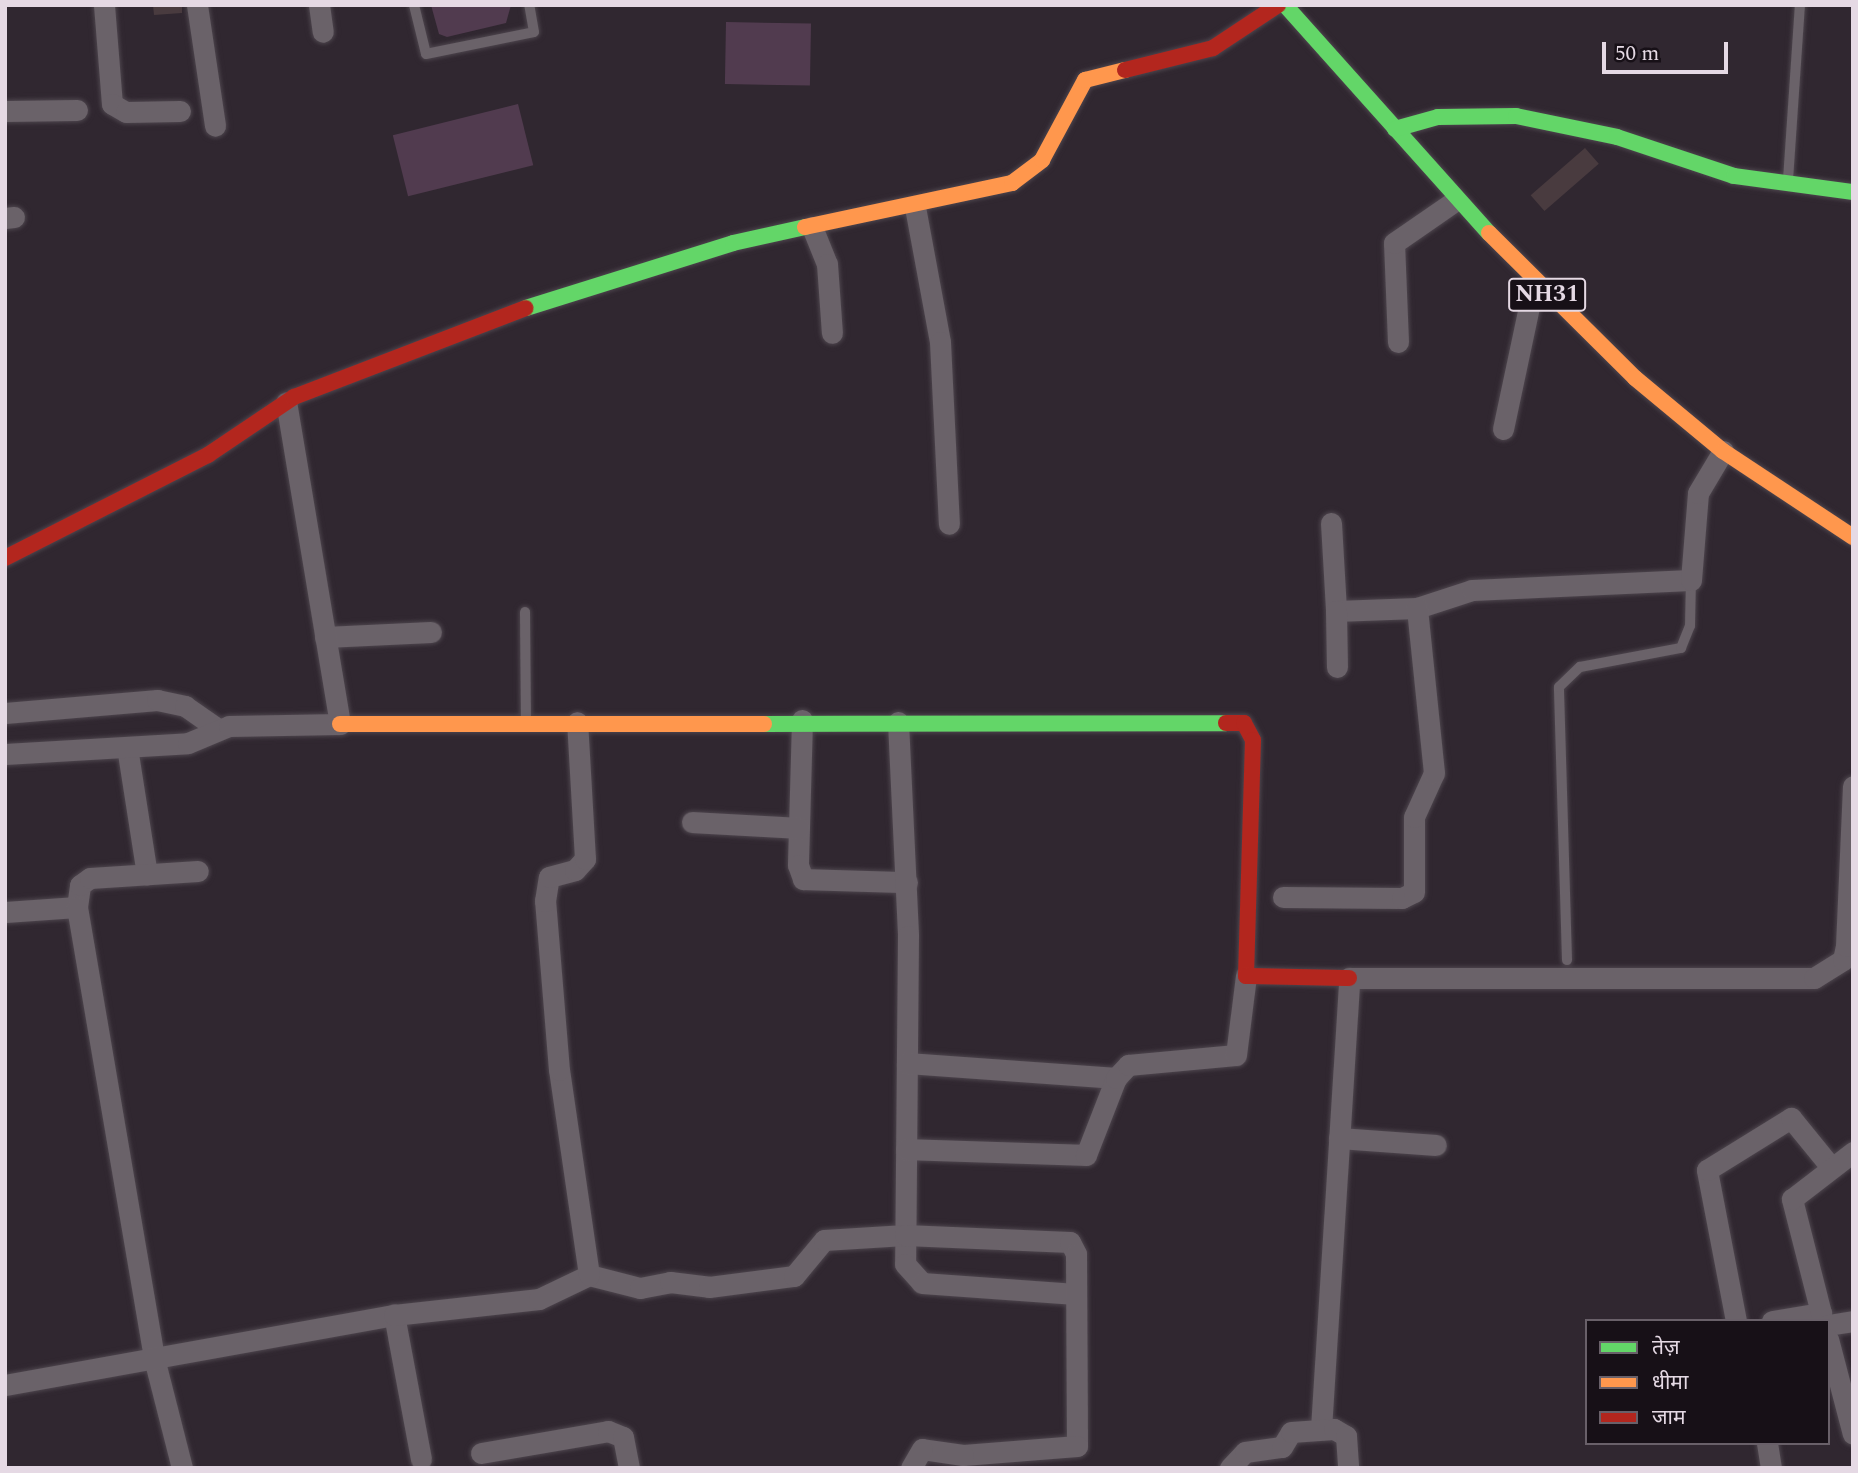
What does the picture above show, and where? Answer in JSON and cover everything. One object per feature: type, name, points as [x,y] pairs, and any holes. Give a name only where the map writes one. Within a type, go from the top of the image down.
[{"type":"main road","points":[[5,558],[208,455],[286,403],[505,315],[733,243],[993,190],[1028,175],[1085,80],[1213,48],[1278,5]]},
{"type":"main road","name":"NH31","points":[[1285,5],[1456,200],[1534,283],[1723,451],[1853,537]]},
{"type":"main road","points":[[1395,130],[1438,117],[1516,116],[1617,137],[1734,176],[1853,192]]},
{"type":"main road","points":[[340,724],[802,720],[1244,723],[1253,740],[1246,976],[1349,978]]},
{"type":"street","points":[[104,5],[112,104],[127,111],[180,111]]},
{"type":"street","points":[[197,5],[215,126]]},
{"type":"street","points":[[319,5],[323,32]]},
{"type":"street","points":[[5,111],[77,110]]},
{"type":"street","points":[[1398,342],[1394,243],[1456,200]]},
{"type":"street","points":[[915,206],[940,342],[949,524]]},
{"type":"street","points":[[812,227],[827,264],[832,332]]},
{"type":"street","points":[[1503,429],[1534,283]]},
{"type":"street","points":[[5,754],[199,741],[218,729],[340,724],[286,403]]},
{"type":"street","points":[[1336,611],[1417,607],[1472,590],[1691,580],[1698,493],[1723,451]]},
{"type":"street","points":[[1331,523],[1337,667]]},
{"type":"street","points":[[1283,897],[1402,898],[1414,892],[1415,817],[1434,773],[1417,607]]},
{"type":"street","points":[[325,638],[431,632]]},
{"type":"street","points":[[5,713],[158,700],[185,706],[218,729]]},
{"type":"street","points":[[802,720],[799,828],[803,879],[906,882]]},
{"type":"street","points":[[577,722],[585,859],[575,870],[549,877],[545,901],[559,1070],[589,1275]]},
{"type":"street","points":[[898,722],[906,882],[905,1264],[915,1280],[1076,1294]]},
{"type":"street","points":[[127,747],[147,874]]},
{"type":"street","points":[[1321,1429],[1349,978],[1774,982],[1814,978],[1848,965],[1853,786]]},
{"type":"street","points":[[692,822],[799,828]]},
{"type":"street","points":[[182,1468],[155,1362],[77,907],[84,880],[198,871]]},
{"type":"street","points":[[5,912],[77,907]]},
{"type":"street","points":[[906,1149],[1080,1157],[1091,1150],[1116,1078],[1135,1063],[1236,1055],[1246,976]]},
{"type":"street","points":[[907,1063],[1116,1078]]},
{"type":"street","points":[[1736,1319],[1707,1170],[1791,1118],[1831,1167]]},
{"type":"street","points":[[1339,1138],[1436,1145]]},
{"type":"street","points":[[1824,1319],[1792,1199],[1853,1152]]},
{"type":"street","points":[[5,1385],[155,1362],[394,1315],[539,1299],[589,1275],[640,1288],[777,1281],[805,1267],[818,1242],[905,1235],[1070,1242],[1076,1294],[1077,1446],[963,1455],[922,1449],[911,1468]]},
{"type":"street","points":[[394,1315],[421,1459]]},
{"type":"street","points":[[1830,1320],[1853,1321]]},
{"type":"street","points":[[1830,1347],[1853,1434]]},
{"type":"street","points":[[1230,1468],[1245,1452],[1282,1447],[1291,1432],[1321,1429],[1346,1436],[1348,1468]]},
{"type":"street","points":[[481,1453],[608,1431],[623,1437],[629,1468]]},
{"type":"street","points":[[1767,1445],[1771,1468]]},
{"type":"lane","points":[[414,5],[426,54],[534,32],[529,5]]},
{"type":"lane","points":[[1787,183],[1800,5]]},
{"type":"lane","points":[[1567,960],[1559,687],[1580,667],[1681,648],[1690,626],[1691,580]]},
{"type":"lane","points":[[525,612],[526,722]]},
{"type":"shaded area","points":[[431,5],[511,5],[506,23],[447,37],[439,34]]},
{"type":"shaded area","points":[[726,22],[811,23],[810,85],[725,84]]},
{"type":"shaded area","points":[[518,104],[533,165],[408,196],[393,135]]},
{"type":"building","points":[[153,5],[182,5],[182,13],[154,15]]},
{"type":"building","points":[[1585,148],[1599,164],[1544,211],[1531,195]]},
{"type":"traffic: fast","points":[[1285,5],[1489,233]]},
{"type":"traffic: fast","points":[[1395,129],[1438,117],[1516,116],[1617,137],[1734,176],[1853,192]]},
{"type":"traffic: fast","points":[[526,308],[733,243],[805,227]]},
{"type":"traffic: fast","points":[[764,724],[1226,723]]},
{"type":"traffic: slow","points":[[805,227],[1012,183],[1042,160],[1085,80],[1125,70]]},
{"type":"traffic: slow","points":[[1489,233],[1635,378],[1723,451],[1853,537]]},
{"type":"traffic: slow","points":[[340,724],[764,724]]},
{"type":"traffic: jam","points":[[1125,70],[1213,48],[1278,5]]},
{"type":"traffic: jam","points":[[5,558],[208,455],[294,397],[526,308]]},
{"type":"traffic: jam","points":[[1226,723],[1244,723],[1253,740],[1246,976],[1349,978]]}]
